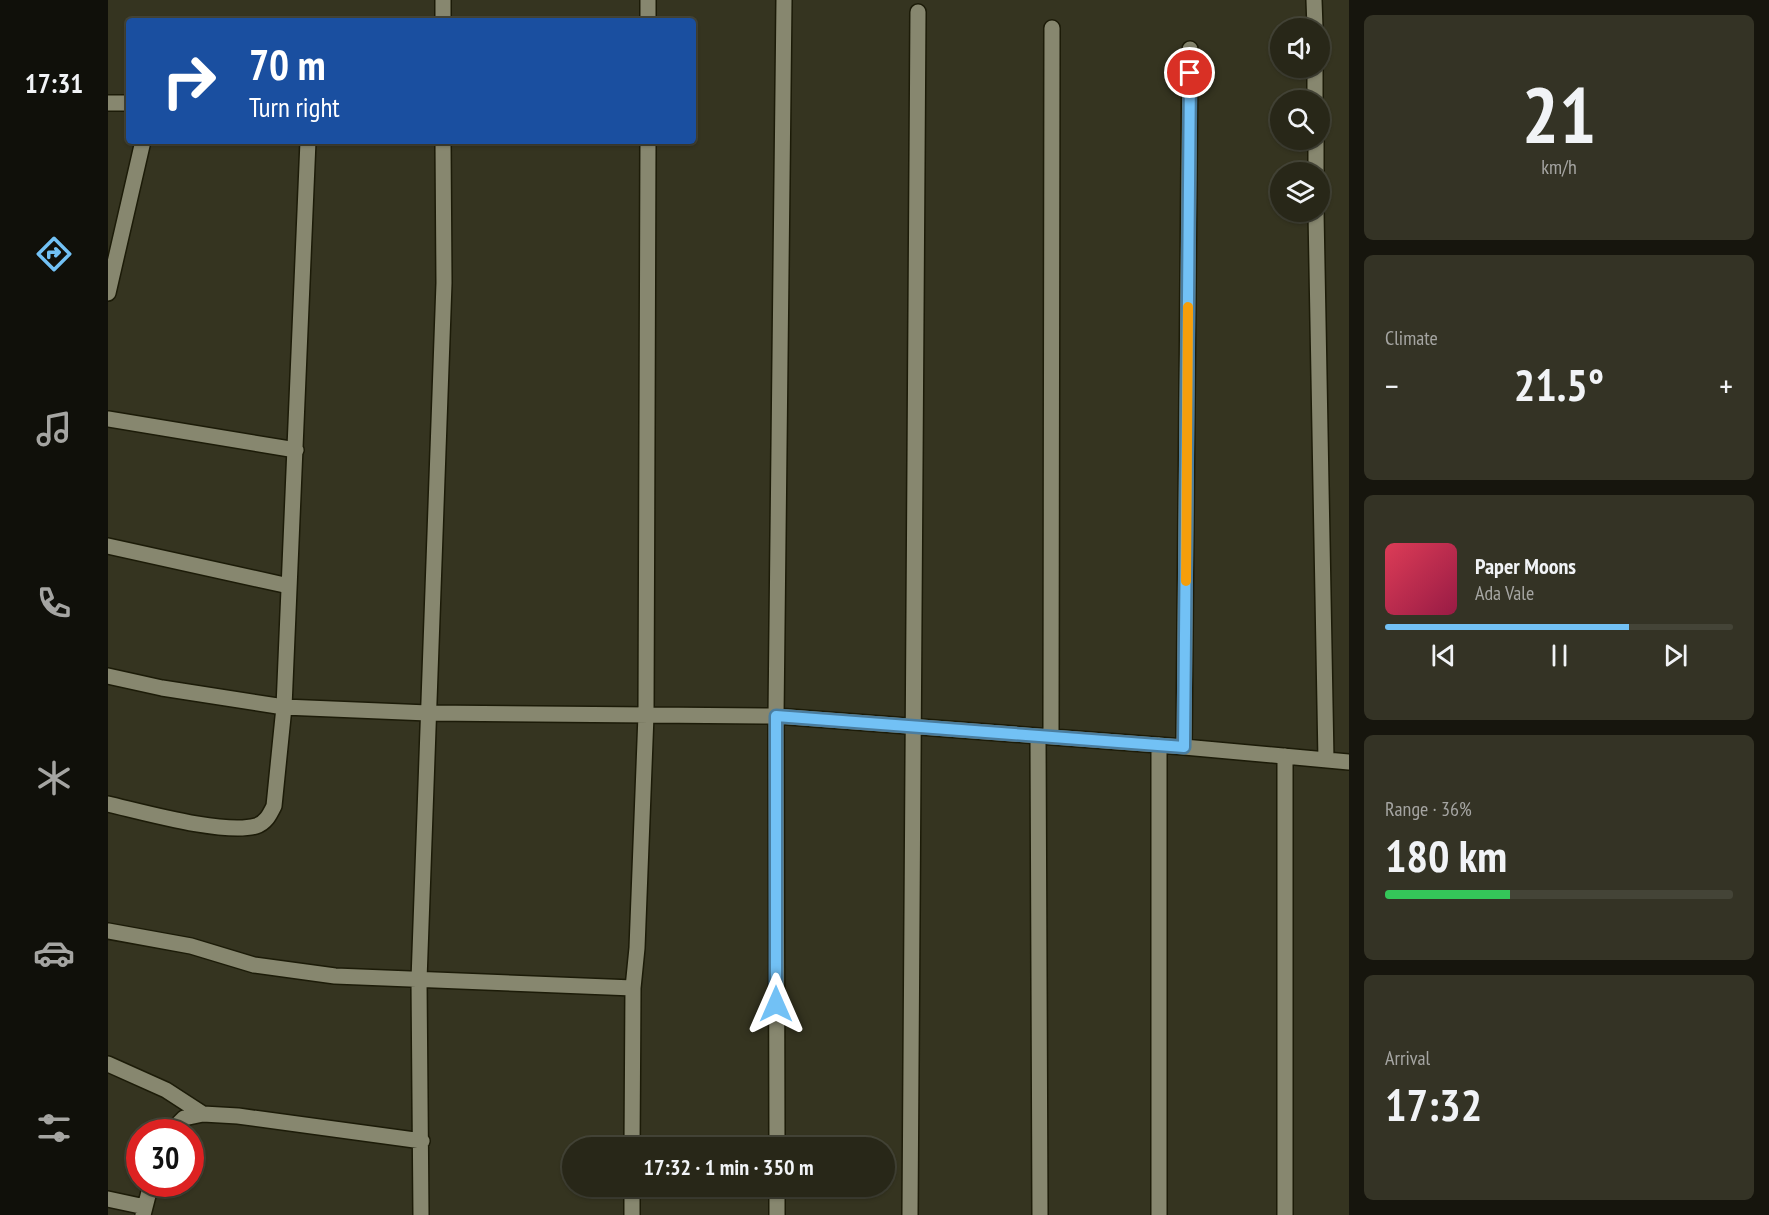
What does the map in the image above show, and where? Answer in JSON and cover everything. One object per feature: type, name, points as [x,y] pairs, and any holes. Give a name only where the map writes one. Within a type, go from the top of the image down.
[{"type":"street","points":[[443,0],[443,18]]},
{"type":"street","points":[[648,0],[648,18]]},
{"type":"street","points":[[777,1137],[776,716],[784,0]]},
{"type":"street","points":[[1314,0],[1315,18]]},
{"type":"street","points":[[910,1215],[918,12]]},
{"type":"street","points":[[1040,1215],[1052,28]]},
{"type":"street","points":[[1184,747],[1190,49]]},
{"type":"street","points":[[108,103],[126,104]]},
{"type":"street","points":[[108,293],[142,144]]},
{"type":"street","points":[[108,804],[229,828],[258,825],[268,818],[274,806],[284,707],[308,144]]},
{"type":"street","points":[[421,1215],[419,980],[444,283],[443,144]]},
{"type":"street","points":[[632,1137],[633,988],[637,948],[646,715],[648,144]]},
{"type":"street","points":[[1316,222],[1326,760]]},
{"type":"street","points":[[108,418],[296,450]]},
{"type":"street","points":[[108,546],[288,586]]},
{"type":"street","points":[[108,676],[162,688],[284,707],[428,713],[776,716],[1160,745],[1349,762]]},
{"type":"street","points":[[1159,1215],[1160,745]]},
{"type":"street","points":[[1285,756],[1285,1215]]},
{"type":"street","points":[[108,931],[191,946],[254,965],[335,976],[633,988]]},
{"type":"street","points":[[108,1064],[166,1090],[203,1114]]},
{"type":"street","points":[[183,1119],[203,1114],[238,1116],[422,1141]]},
{"type":"street","points":[[632,1197],[632,1215]]},
{"type":"street","points":[[777,1197],[777,1215]]},
{"type":"street","points":[[108,1199],[144,1211]]},
{"type":"slow traffic","points":[[1186,581],[1188,307]]},
{"type":"route","points":[[776,1004],[776,716],[1184,747],[1190,73]]}]
